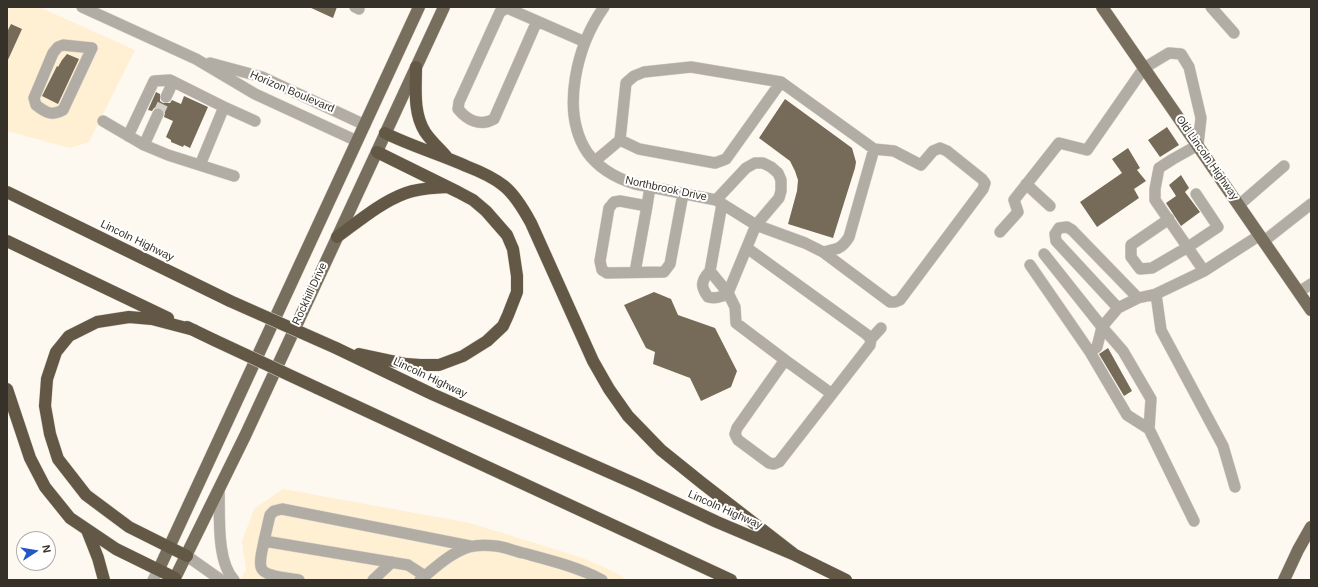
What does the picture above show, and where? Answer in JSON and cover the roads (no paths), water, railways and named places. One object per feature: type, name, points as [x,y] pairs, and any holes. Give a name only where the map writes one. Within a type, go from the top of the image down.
[{"type":"highway","points":[[416,67],[416,99],[419,120],[430,138],[448,158]]},
{"type":"highway","points":[[385,133],[408,144],[448,158],[486,175],[505,186],[532,223],[593,361],[609,389],[628,416],[662,450],[795,555]]},
{"type":"highway","points":[[336,348],[406,364],[439,365],[463,356],[494,336],[503,326],[517,292],[517,276],[513,249],[507,235],[486,211],[473,200],[377,152]]},
{"type":"highway","points":[[337,237],[377,208],[407,192],[447,187]]},
{"type":"highway","name":"Lincoln Highway","points":[[7,192],[230,301],[336,348],[432,394],[631,482],[717,522],[795,555],[846,580]]},
{"type":"highway","points":[[7,240],[214,340],[731,580]]},
{"type":"highway","points":[[187,556],[129,527],[86,495],[58,459],[50,434],[45,406],[47,379],[56,352],[69,336],[97,322],[129,316],[152,319],[194,330]]},
{"type":"highway","points":[[7,389],[30,458],[45,487],[70,518],[156,575],[176,579]]},
{"type":"highway","points":[[87,530],[98,558],[104,580]]},
{"type":"main road","name":"Rockhill Drive","points":[[156,575],[420,7]]},
{"type":"main road","name":"Rockhill Drive","points":[[176,579],[444,7]]},
{"type":"main road","name":"Old Lincoln Highway","points":[[1102,7],[1311,310]]},
{"type":"main road","name":"Horizon Boulevard","points":[[365,125],[385,133]]},
{"type":"main road","name":"Horizon Boulevard","points":[[357,141],[377,152]]},
{"type":"main road","points":[[1284,580],[1311,527]]},
{"type":"street","name":"Horizon Boulevard","points":[[82,7],[196,59],[255,94],[357,141]]},
{"type":"street","name":"Northbrook Drive","points":[[604,7],[598,15],[585,42],[576,77],[574,94],[574,112],[580,137],[588,154],[612,175],[624,181],[719,202]]},
{"type":"street","points":[[1211,7],[1234,33]]},
{"type":"street","points":[[537,21],[494,119],[488,122],[480,123],[464,116],[458,109],[459,102],[500,12],[507,8],[537,21],[585,42]]},
{"type":"street","points":[[63,45],[92,48],[64,110],[57,113],[51,113],[36,105],[34,98],[53,53],[58,47],[63,45]]},
{"type":"street","points":[[1000,232],[1018,212],[1014,200],[1059,144],[1087,150],[1144,68],[1169,53],[1181,54],[1189,67],[1201,118],[1198,145],[1173,158],[1160,168],[1154,189],[1155,200],[1204,271]]},
{"type":"street","name":"Horizon Boulevard","points":[[196,59],[262,77],[365,125]]},
{"type":"street","points":[[595,161],[620,140],[626,83],[634,76],[644,72],[691,67],[781,82],[874,149],[894,151],[921,165],[933,151],[940,148],[947,151],[982,179],[985,184],[983,189],[900,300],[895,302],[890,302],[822,252],[805,243],[756,225],[719,202]]},
{"type":"street","points":[[128,136],[154,81],[170,80],[256,121]]},
{"type":"street","points":[[166,97],[173,82]]},
{"type":"street","points":[[620,140],[639,149],[716,163],[726,159],[781,82]]},
{"type":"street","points":[[200,165],[224,107]]},
{"type":"street","points":[[144,145],[158,114]]},
{"type":"street","points":[[103,121],[144,145],[168,155],[234,176]]},
{"type":"street","points":[[822,252],[839,249],[849,237],[874,149]]},
{"type":"street","points":[[755,162],[763,163],[771,167],[778,173],[781,180],[781,191],[779,198],[756,225],[728,293],[721,297],[708,297],[704,291],[702,283],[704,278],[710,272],[719,202],[746,168],[755,162]]},
{"type":"street","points":[[1239,205],[1284,166]]},
{"type":"street","points":[[1026,184],[1050,206]]},
{"type":"street","points":[[635,272],[650,187]]},
{"type":"street","points":[[647,206],[620,201],[614,202],[609,208],[600,261],[602,270],[607,273],[664,272],[670,264],[683,194]]},
{"type":"street","points":[[1169,219],[1131,246],[1131,256],[1140,269],[1152,268],[1188,247],[1218,226],[1196,194]]},
{"type":"street","points":[[1090,352],[1097,347],[1102,327],[1118,308],[1138,298],[1156,294],[1204,271],[1262,238],[1311,204]]},
{"type":"street","points":[[1118,308],[1056,241],[1055,234],[1059,228],[1067,227],[1072,230],[1138,298]]},
{"type":"street","points":[[747,248],[871,339]]},
{"type":"street","points":[[1044,254],[1123,351],[1151,399],[1149,429],[1194,521]]},
{"type":"street","points":[[1030,265],[1090,352],[1127,416],[1149,429]]},
{"type":"street","points":[[710,272],[728,293],[735,307],[736,323],[832,394]]},
{"type":"street","points":[[1299,292],[1311,284]]},
{"type":"street","points":[[1156,294],[1161,330],[1223,446],[1235,487]]},
{"type":"street","points":[[785,360],[737,428],[735,434],[738,440],[769,463],[774,464],[779,462],[870,345],[871,339],[881,328]]},
{"type":"street","points":[[219,488],[220,542],[222,554],[228,570],[234,580]]},
{"type":"street","points":[[299,580],[269,575],[263,571],[261,565],[264,541],[270,515],[274,511],[282,509],[470,546],[496,546],[590,573],[602,580]]},
{"type":"street","points":[[264,541],[408,565],[423,578],[452,555],[470,546]]},
{"type":"street","points":[[187,556],[221,580]]},
{"type":"street","points":[[373,580],[392,562]]},
{"type":"tunnel","points":[[158,114],[166,97]]}]
